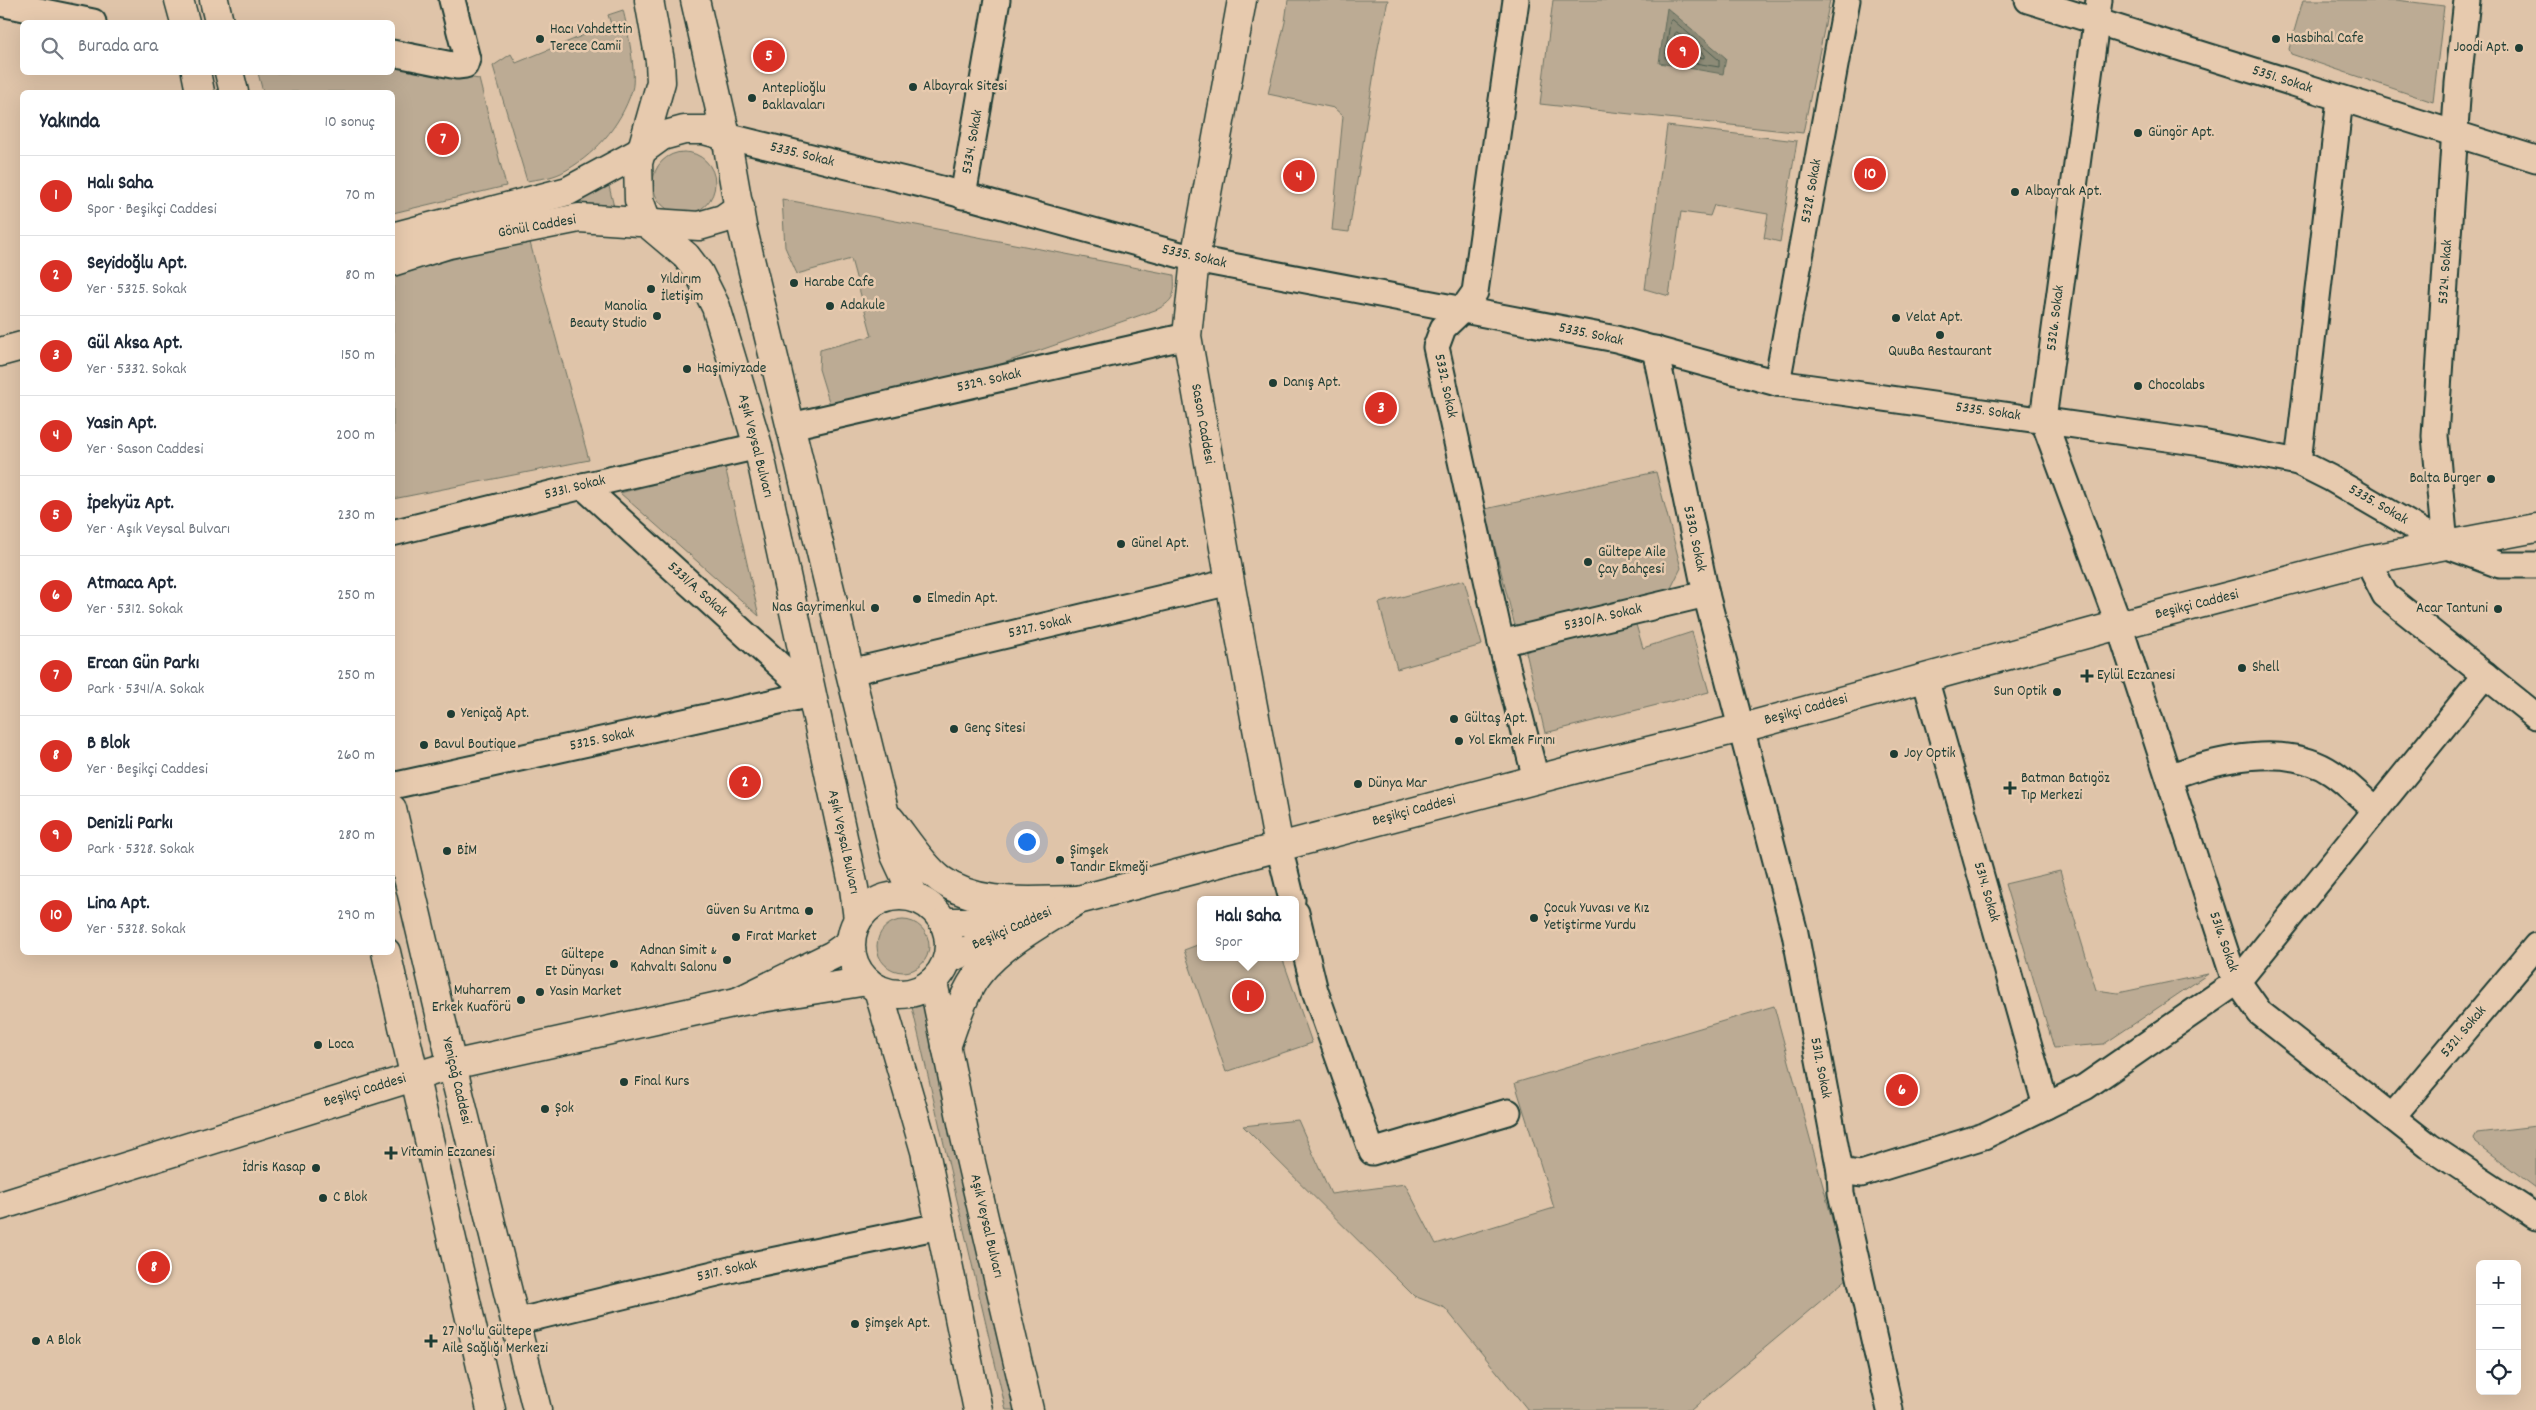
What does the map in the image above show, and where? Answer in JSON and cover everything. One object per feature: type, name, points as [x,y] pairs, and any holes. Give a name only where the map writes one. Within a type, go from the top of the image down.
[{"type":"street","points":[[179,0],[184,20]]},
{"type":"street","points":[[395,54],[457,66],[464,65],[467,59],[452,0]]},
{"type":"street","name":"Aşık Veysal Bulvarı","points":[[649,0],[660,62],[661,82],[640,152],[638,163],[639,200],[648,224],[686,256],[699,273],[716,307],[758,446],[854,888],[853,959],[860,974],[872,985],[925,1151],[978,1410]]},
{"type":"street","points":[[695,0],[726,136],[742,226],[850,672],[895,855],[915,898]]},
{"type":"street","name":"5334. Sokak","points":[[963,196],[997,0]]},
{"type":"street","name":"Sason Caddesi","points":[[1242,0],[1195,259],[1187,336],[1279,847]]},
{"type":"street","name":"5332. Sokak","points":[[1516,0],[1475,292],[1463,309],[1443,328],[1436,347],[1501,643],[1536,780]]},
{"type":"street","name":"5328. Sokak","points":[[1777,383],[1847,0]]},
{"type":"street","name":"5351. Sokak","points":[[2028,0],[2098,11],[2340,99],[2536,159]]},
{"type":"street","name":"5324. Sokak","points":[[2445,545],[2435,436],[2458,83],[2467,0]]},
{"type":"street","points":[[0,3],[77,13]]},
{"type":"street","name":"5326. Sokak","points":[[2098,11],[2044,420],[2119,625]]},
{"type":"street","points":[[197,75],[200,90]]},
{"type":"street","points":[[231,75],[234,90]]},
{"type":"street","points":[[2298,462],[2340,99]]},
{"type":"street","name":"Gönül Caddesi","points":[[395,236],[568,191],[640,152],[662,136],[684,130],[704,130],[726,136]]},
{"type":"street","name":"5335. Sokak","points":[[726,136],[963,196],[1195,259],[1463,309],[1654,349],[1777,383],[2202,443],[2298,462],[2330,478],[2445,545],[2500,564],[2536,565]]},
{"type":"street","name":"Gönül Caddesi","points":[[395,261],[449,244],[579,218],[699,226],[723,219],[740,207]]},
{"type":"street","name":"5329. Sokak","points":[[791,426],[1187,336]]},
{"type":"street","points":[[0,352],[20,347]]},
{"type":"street","name":"5330. Sokak","points":[[1654,349],[1706,594],[1742,728]]},
{"type":"street","name":"5331. Sokak","points":[[395,532],[583,486],[758,446]]},
{"type":"street","name":"5331/A. Sokak","points":[[583,486],[811,694]]},
{"type":"street","name":"Beşikçi Caddesi","points":[[944,922],[978,921],[1078,900],[1742,728],[2119,625],[2367,560],[2536,528]]},
{"type":"street","points":[[2367,560],[2385,595],[2536,716]]},
{"type":"street","name":"5327. Sokak","points":[[850,672],[1230,582]]},
{"type":"street","name":"5330/A. Sokak","points":[[1501,643],[1706,594]]},
{"type":"street","name":"5316. Sokak","points":[[2119,625],[2233,975],[2260,1013],[2429,1146],[2536,1217]]},
{"type":"street","points":[[1840,1171],[1861,1174],[1984,1136],[2085,1087],[2238,981],[2485,675]]},
{"type":"street","name":"5314. Sokak","points":[[1925,678],[2046,1106]]},
{"type":"street","name":"5325. Sokak","points":[[395,785],[811,694]]},
{"type":"street","name":"5312. Sokak","points":[[1742,728],[1795,933],[1840,1171],[1841,1193],[1890,1410]]},
{"type":"street","points":[[2168,777],[2196,766],[2275,754],[2299,759],[2331,772],[2376,810]]},
{"type":"street","points":[[884,810],[911,846],[940,878],[976,897],[1012,901],[1078,900]]},
{"type":"street","name":"Yeniçağ Caddesi","points":[[395,822],[452,1065],[537,1410]]},
{"type":"street","points":[[1279,847],[1291,896]]},
{"type":"street","name":"Aşık Veysal Bulvarı","points":[[854,931],[874,902],[890,896],[906,895],[915,898],[935,909],[944,922],[949,937],[940,971],[946,1047],[965,1137],[1029,1410]]},
{"type":"street","points":[[946,1047],[960,1010],[978,974],[1005,948],[1078,900]]},
{"type":"street","name":"Beşikçi Caddesi","points":[[940,971],[982,941],[1078,900]]},
{"type":"street","points":[[1299,925],[1315,991],[1372,1152],[1508,1112]]},
{"type":"street","name":"Beşikçi Caddesi","points":[[737,1002],[833,955],[854,931]]},
{"type":"street","name":"5321. Sokak","points":[[2392,1117],[2536,946]]},
{"type":"street","points":[[387,955],[491,1410]]},
{"type":"street","points":[[872,985],[886,993],[903,994],[919,991],[940,971]]},
{"type":"street","name":"Beşikçi Caddesi","points":[[0,1206],[452,1065],[737,1002],[872,985]]},
{"type":"street","name":"5317. Sokak","points":[[515,1322],[742,1267],[940,1226]]},
{"type":"shaded area","points":[[1288,0],[1388,0],[1378,48],[1349,232],[1332,230],[1343,116],[1334,108],[1268,94],[1285,22]]},
{"type":"shaded area","points":[[1553,0],[1830,0],[1803,133],[1540,104]]},
{"type":"shaded area","points":[[2303,0],[2396,0],[2444,6],[2433,102],[2291,54],[2289,49]]},
{"type":"shaded area","points":[[623,10],[631,50],[633,83],[621,116],[595,149],[573,166],[553,176],[527,181],[493,66],[511,54],[516,63],[611,24],[608,15]]},
{"type":"shaded area","points":[[395,65],[479,79],[506,186],[395,213],[395,90],[262,90],[259,75],[395,75]]},
{"type":"shaded area","points":[[1667,126],[1797,141],[1780,242],[1764,238],[1768,214],[1714,205],[1710,216],[1681,212],[1669,296],[1645,289]]},
{"type":"shaded area","points":[[678,152],[690,152],[706,161],[713,171],[715,183],[713,195],[706,205],[690,214],[678,214],[667,209],[658,200],[653,189],[653,177],[658,166],[667,157]]},
{"type":"shaded area","points":[[608,182],[614,207],[516,223]]},
{"type":"shaded area","points":[[782,199],[1174,275],[1174,291],[1171,299],[1158,309],[998,365],[830,405],[819,369],[820,350],[872,336],[851,259],[797,274],[785,247]]},
{"type":"shaded area","points":[[529,239],[589,460],[395,499],[395,274]]},
{"type":"shaded area","points":[[725,466],[759,616],[620,493]]},
{"type":"shaded area","points":[[1656,472],[1681,568],[1670,590],[1516,630],[1485,509]]},
{"type":"shaded area","points":[[1464,580],[1482,645],[1397,669],[1379,603]]},
{"type":"shaded area","points":[[1634,618],[1643,648],[1692,632],[1709,692],[1545,733],[1525,648]]},
{"type":"shaded area","points":[[2060,871],[2096,990],[2118,993],[2208,974],[2104,1044],[2054,1048],[2005,884]]},
{"type":"shaded area","points":[[903,920],[913,922],[921,928],[927,936],[929,946],[927,956],[921,964],[913,970],[903,972],[893,970],[885,964],[879,956],[877,946],[879,936],[885,928],[893,922]]},
{"type":"shaded area","points":[[1197,945],[1197,961],[1283,961],[1312,1043],[1226,1072],[1184,950]]},
{"type":"shaded area","points":[[925,1005],[1020,1410],[1006,1410],[912,1007]]},
{"type":"shaded area","points":[[1774,1006],[1848,1278],[1691,1410],[1528,1410],[1445,1308],[1414,1296],[1243,1126],[1298,1120],[1331,1194],[1405,1184],[1436,1244],[1554,1208],[1515,1083]]},
{"type":"shaded area","points":[[2536,1126],[2536,1188],[2476,1143],[2474,1138],[2477,1133]]},
{"type":"water","points":[[1667,8],[1726,58],[1723,74],[1659,63]]},
{"type":"place","name":"Hacı Vahdettin Terece Camii","points":[[540,39]]},
{"type":"place","name":"Hasbihal Cafe","points":[[2276,39]]},
{"type":"place","name":"Joodi Apt.","points":[[2519,48]]},
{"type":"place","name":"Denizli Parkı","points":[[1683,52]]},
{"type":"place","name":"İpekyüz Apt.","points":[[769,56]]},
{"type":"place","name":"Albayrak Sitesi","points":[[913,87]]},
{"type":"place","name":"Anteplioğlu Baklavaları","points":[[752,98]]},
{"type":"place","name":"Güngör Apt.","points":[[2138,133]]},
{"type":"place","name":"Ercan Gün Parkı","points":[[443,139]]},
{"type":"place","name":"Lina Apt.","points":[[1870,174]]},
{"type":"place","name":"Yasin Apt.","points":[[1299,176]]},
{"type":"place","name":"Albayrak Apt.","points":[[2015,192]]},
{"type":"place","name":"Harabe Cafe","points":[[794,283]]},
{"type":"place","name":"Yıldırım İletişim","points":[[651,289]]},
{"type":"place","name":"Adakule","points":[[830,306]]},
{"type":"place","name":"Manolia Beauty Studio","points":[[657,316]]},
{"type":"place","name":"Velat Apt.","points":[[1896,318]]},
{"type":"place","name":"QuuBa Restaurant","points":[[1940,335]]},
{"type":"place","name":"Haşimiyzade","points":[[687,369]]},
{"type":"place","name":"Danış Apt.","points":[[1273,383]]},
{"type":"place","name":"Chocolabs","points":[[2138,386]]},
{"type":"place","name":"Gül Aksa Apt.","points":[[1381,408]]},
{"type":"place","name":"Balta Burger","points":[[2491,479]]},
{"type":"place","name":"Günel Apt.","points":[[1121,544]]},
{"type":"place","name":"Gültepe Aile Çay Bahçesi","points":[[1588,562]]},
{"type":"place","name":"Elmedin Apt.","points":[[917,599]]},
{"type":"place","name":"Nas Gayrimenkul","points":[[875,608]]},
{"type":"place","name":"Acar Tantuni","points":[[2498,609]]},
{"type":"place","name":"Shell","points":[[2242,668]]},
{"type":"place","name":"Eylül Eczanesi","points":[[2087,676]]},
{"type":"place","name":"Sun Optik","points":[[2057,692]]},
{"type":"place","name":"Yeniçağ Apt.","points":[[451,714]]},
{"type":"place","name":"Gültaş Apt.","points":[[1454,719]]},
{"type":"place","name":"Genç Sitesi","points":[[954,729]]},
{"type":"place","name":"Yol Ekmek Fırını","points":[[1459,741]]},
{"type":"place","name":"Bavul Boutique","points":[[424,745]]},
{"type":"place","name":"Joy Optik","points":[[1894,754]]},
{"type":"place","name":"Seyidoğlu Apt.","points":[[745,782]]},
{"type":"place","name":"Dünya Mar","points":[[1358,784]]},
{"type":"place","name":"Batman Batıgöz Tıp Merkezi","points":[[2010,788]]},
{"type":"place","name":"BİM","points":[[447,851]]},
{"type":"place","name":"Şimşek Tandır Ekmeği","points":[[1060,860]]},
{"type":"place","name":"Güven Su Arıtma","points":[[809,911]]},
{"type":"place","name":"Çocuk Yuvası ve Kız Yetiştirme Yurdu","points":[[1534,918]]},
{"type":"place","name":"Fırat Market","points":[[736,937]]},
{"type":"place","name":"Adnan Simit & Kahvaltı Salonu","points":[[727,960]]},
{"type":"place","name":"Gültepe Et Dünyası","points":[[614,964]]},
{"type":"place","name":"Yasin Market","points":[[540,992]]},
{"type":"place","name":"Halı Saha","points":[[1248,996]]},
{"type":"place","name":"Muharrem Erkek Kuaförü","points":[[521,1000]]},
{"type":"place","name":"Loca","points":[[318,1045]]},
{"type":"place","name":"Final Kurs","points":[[624,1082]]},
{"type":"place","name":"Atmaca Apt.","points":[[1902,1090]]},
{"type":"place","name":"Şok","points":[[545,1109]]},
{"type":"place","name":"Vitamin Eczanesi","points":[[391,1153]]},
{"type":"place","name":"İdris Kasap","points":[[316,1168]]},
{"type":"place","name":"C Blok","points":[[323,1198]]},
{"type":"place","name":"B Blok","points":[[154,1267]]},
{"type":"place","name":"Şimşek Apt.","points":[[855,1324]]},
{"type":"place","name":"A Blok","points":[[36,1341]]},
{"type":"place","name":"27 No'lu Gültepe Aile Sağlığı Merkezi","points":[[431,1341]]}]
